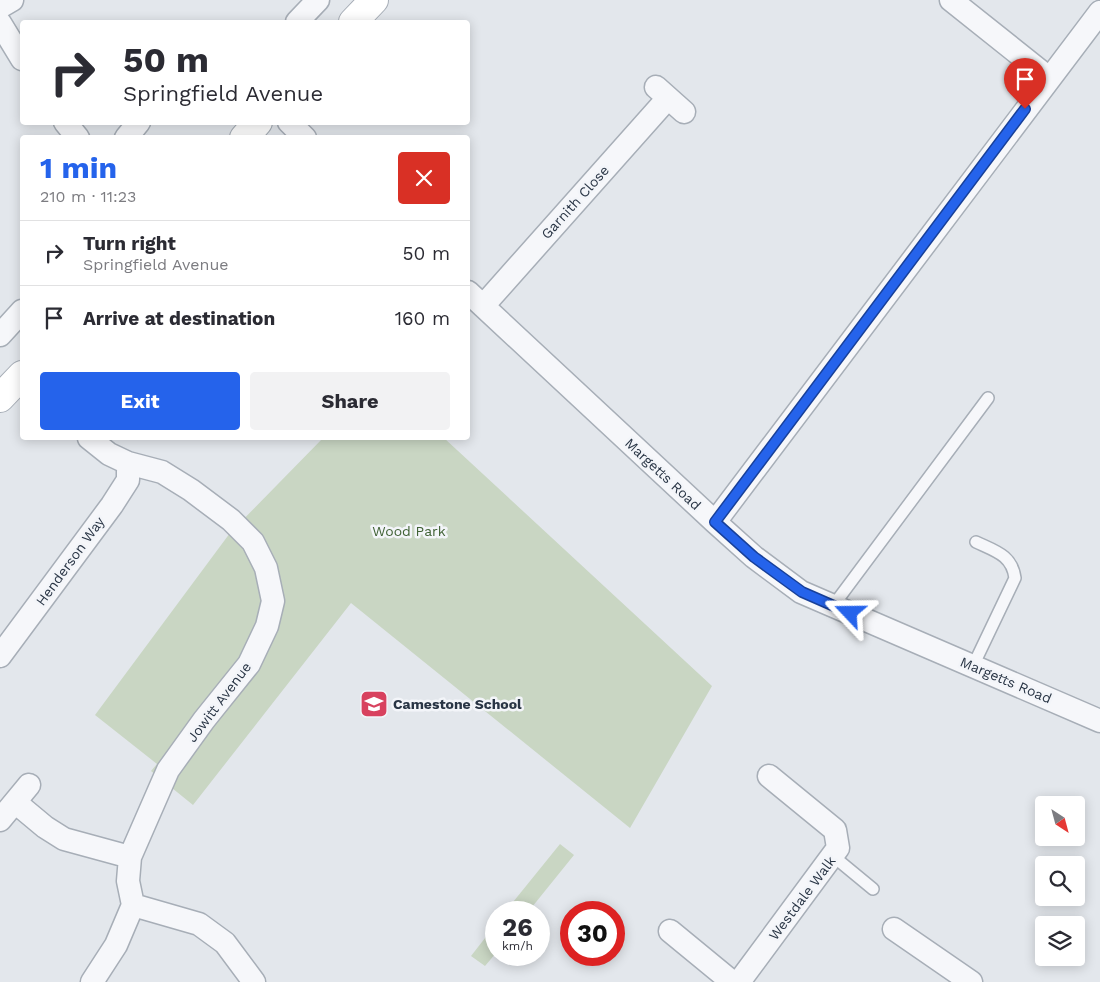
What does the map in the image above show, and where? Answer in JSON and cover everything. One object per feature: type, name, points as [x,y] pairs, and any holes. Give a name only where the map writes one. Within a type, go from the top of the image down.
[{"type":"street","points":[[0,7],[12,0]]},
{"type":"street","points":[[299,20],[318,0]]},
{"type":"street","points":[[354,20],[374,0]]},
{"type":"street","points":[[951,0],[1049,78]]},
{"type":"street","points":[[715,522],[1100,12]]},
{"type":"street","points":[[0,23],[20,56]]},
{"type":"street","name":"Garnith Close","points":[[475,299],[669,99]]},
{"type":"street","points":[[67,125],[76,135]]},
{"type":"street","points":[[128,135],[137,125]]},
{"type":"street","points":[[247,135],[255,125]]},
{"type":"street","points":[[292,125],[302,135]]},
{"type":"street","name":"Margetts Road","points":[[475,299],[754,557],[802,592],[1100,721]]},
{"type":"street","points":[[0,335],[20,313]]},
{"type":"street","points":[[0,398],[20,379]]},
{"type":"street","name":"Jowitt Avenue","points":[[92,440],[109,454],[128,463],[162,472],[231,520],[253,542],[266,568],[273,600],[267,626],[249,664],[204,720],[168,770],[130,856],[128,881],[133,905]]},
{"type":"street","name":"Henderson Way","points":[[0,656],[112,505],[128,480],[128,463]]},
{"type":"street","name":"Westdale Walk","points":[[738,982],[838,848],[835,830],[769,776]]},
{"type":"street","points":[[0,820],[22,794],[45,827],[64,839],[130,856]]},
{"type":"street","points":[[92,982],[116,945],[133,905],[199,924],[225,943],[254,982]]},
{"type":"street","points":[[894,929],[971,982]]},
{"type":"street","points":[[670,931],[732,982]]},
{"type":"lane","points":[[832,606],[988,398]]},
{"type":"lane","points":[[973,666],[1015,578],[1014,566],[1006,556],[976,542]]},
{"type":"lane","points":[[832,856],[873,889]]},
{"type":"green space","name":"Wood Park","points":[[321,440],[446,440],[712,686],[630,828],[351,603],[193,805],[151,771],[157,764],[95,715],[230,533]]},
{"type":"green space","points":[[560,844],[574,855],[537,901],[514,901]]},
{"type":"green space","points":[[485,938],[485,966],[471,956]]},
{"type":"place","name":"Camestone School","points":[[374,704]]},
{"type":"route","points":[[850,613],[802,592],[754,557],[715,522],[1025,109]]}]
